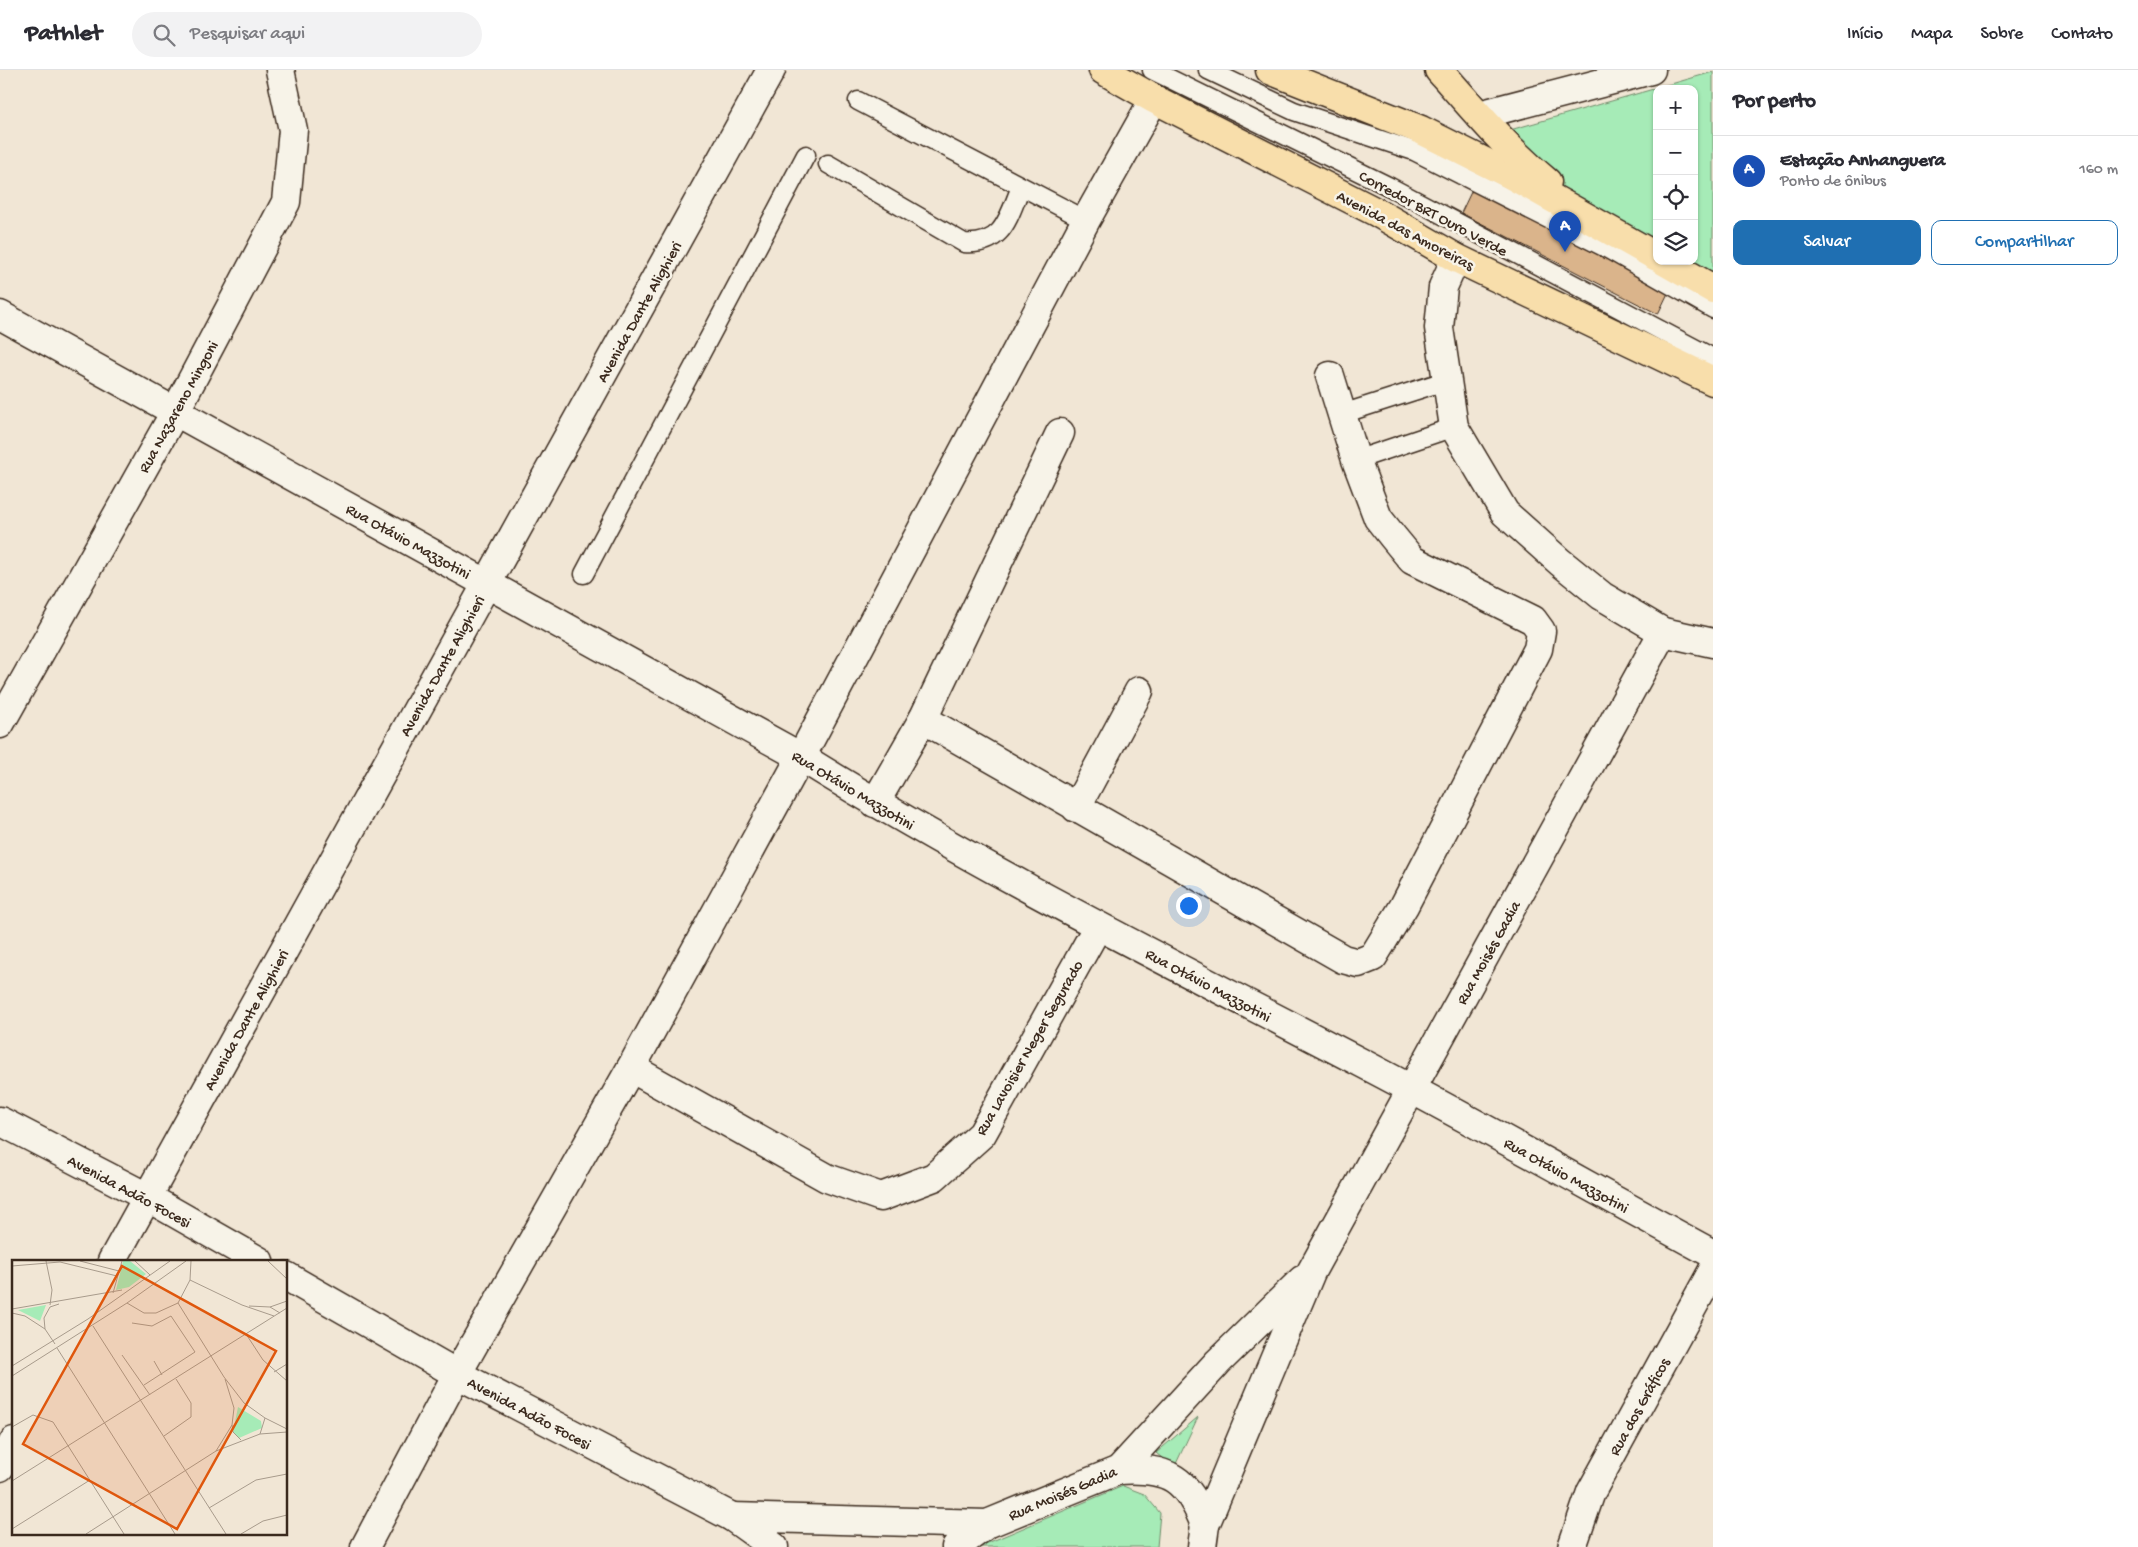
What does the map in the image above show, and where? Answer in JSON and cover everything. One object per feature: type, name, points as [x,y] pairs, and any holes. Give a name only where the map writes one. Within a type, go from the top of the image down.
[{"type":"main road","name":"Avenida das Amoreiras","points":[[1102,70],[1378,213],[1456,258],[1713,381]]},
{"type":"main road","points":[[1270,70],[1421,130],[1511,175],[1653,255]]},
{"type":"main road","points":[[1439,70],[1478,115],[1527,165],[1596,223]]},
{"type":"main road","points":[[1671,265],[1713,289]]},
{"type":"street","name":"Rua Nazareno Mingoni","points":[[2,714],[175,412],[286,202],[293,130],[280,70]]},
{"type":"street","name":"Avenida Dante Alighieri","points":[[113,1260],[771,70]]},
{"type":"street","points":[[1478,115],[1620,74],[1651,70]]},
{"type":"street","points":[[365,1547],[457,1374],[632,1068],[801,757],[1084,224],[1154,98]]},
{"type":"street","points":[[1456,258],[1443,287],[1439,328],[1454,427],[1505,513],[1602,596],[1663,632],[1713,643]]},
{"type":"street","name":"Rua Otávio Mazzotini","points":[[0,315],[801,757],[875,803],[1098,926],[1411,1089],[1713,1254]]},
{"type":"street","points":[[923,719],[1343,960],[1358,963],[1373,957],[1404,906],[1538,649],[1541,631],[1533,620],[1412,560],[1378,518],[1356,460],[1330,376]]},
{"type":"street","points":[[875,803],[923,719],[1060,433]]},
{"type":"street","name":"Rua Moisés Gadia","points":[[1204,1536],[1310,1272],[1663,632]]},
{"type":"street","points":[[1076,808],[1139,691]]},
{"type":"street","name":"Rua Lavoisier Neger Segurado","points":[[632,1068],[827,1178],[881,1197],[934,1177],[982,1134],[1098,926]]},
{"type":"street","name":"Avenida Adão Focesi","points":[[0,1121],[147,1197],[257,1260]]},
{"type":"street","name":"Rua dos Gráficos","points":[[1572,1547],[1591,1492],[1713,1270]]},
{"type":"street","name":"Rua Moisés Gadia","points":[[732,1517],[986,1524],[1119,1470],[1218,1362],[1310,1272]]},
{"type":"street","name":"Avenida Adão Focesi","points":[[288,1277],[457,1374],[732,1517],[774,1547]]},
{"type":"street","points":[[0,1467],[12,1446]]},
{"type":"street","points":[[1119,1470],[1146,1468],[1172,1477],[1186,1489],[1194,1500],[1204,1536]]},
{"type":"street","points":[[956,1547],[986,1524]]},
{"type":"lane","name":"Corredor BRT Ouro Verde","points":[[1152,70],[1390,187],[1713,358]]},
{"type":"lane","points":[[1208,70],[1294,111],[1414,151],[1606,248],[1713,309]]},
{"type":"lane","points":[[858,101],[1019,192],[1084,224]]},
{"type":"lane","points":[[584,574],[806,155]]},
{"type":"lane","points":[[828,164],[964,243],[978,244],[1001,232],[1019,192]]},
{"type":"lane","points":[[1342,414],[1446,381]]},
{"type":"lane","points":[[1356,460],[1454,427]]},
{"type":"green space","points":[[1713,72],[1713,286],[1676,265],[1698,265],[1698,85],[1668,85]]},
{"type":"green space","points":[[1653,89],[1653,252],[1581,208],[1543,173],[1510,130]]},
{"type":"green space","points":[[1198,1417],[1174,1468],[1156,1453]]},
{"type":"green space","points":[[1123,1486],[1144,1494],[1160,1513],[1157,1547],[978,1547]]},
{"type":"building","points":[[1472,190],[1669,291],[1658,314],[1461,213]]},
{"type":"place","name":"Estação Anhanguera","points":[[1565,252]]}]
